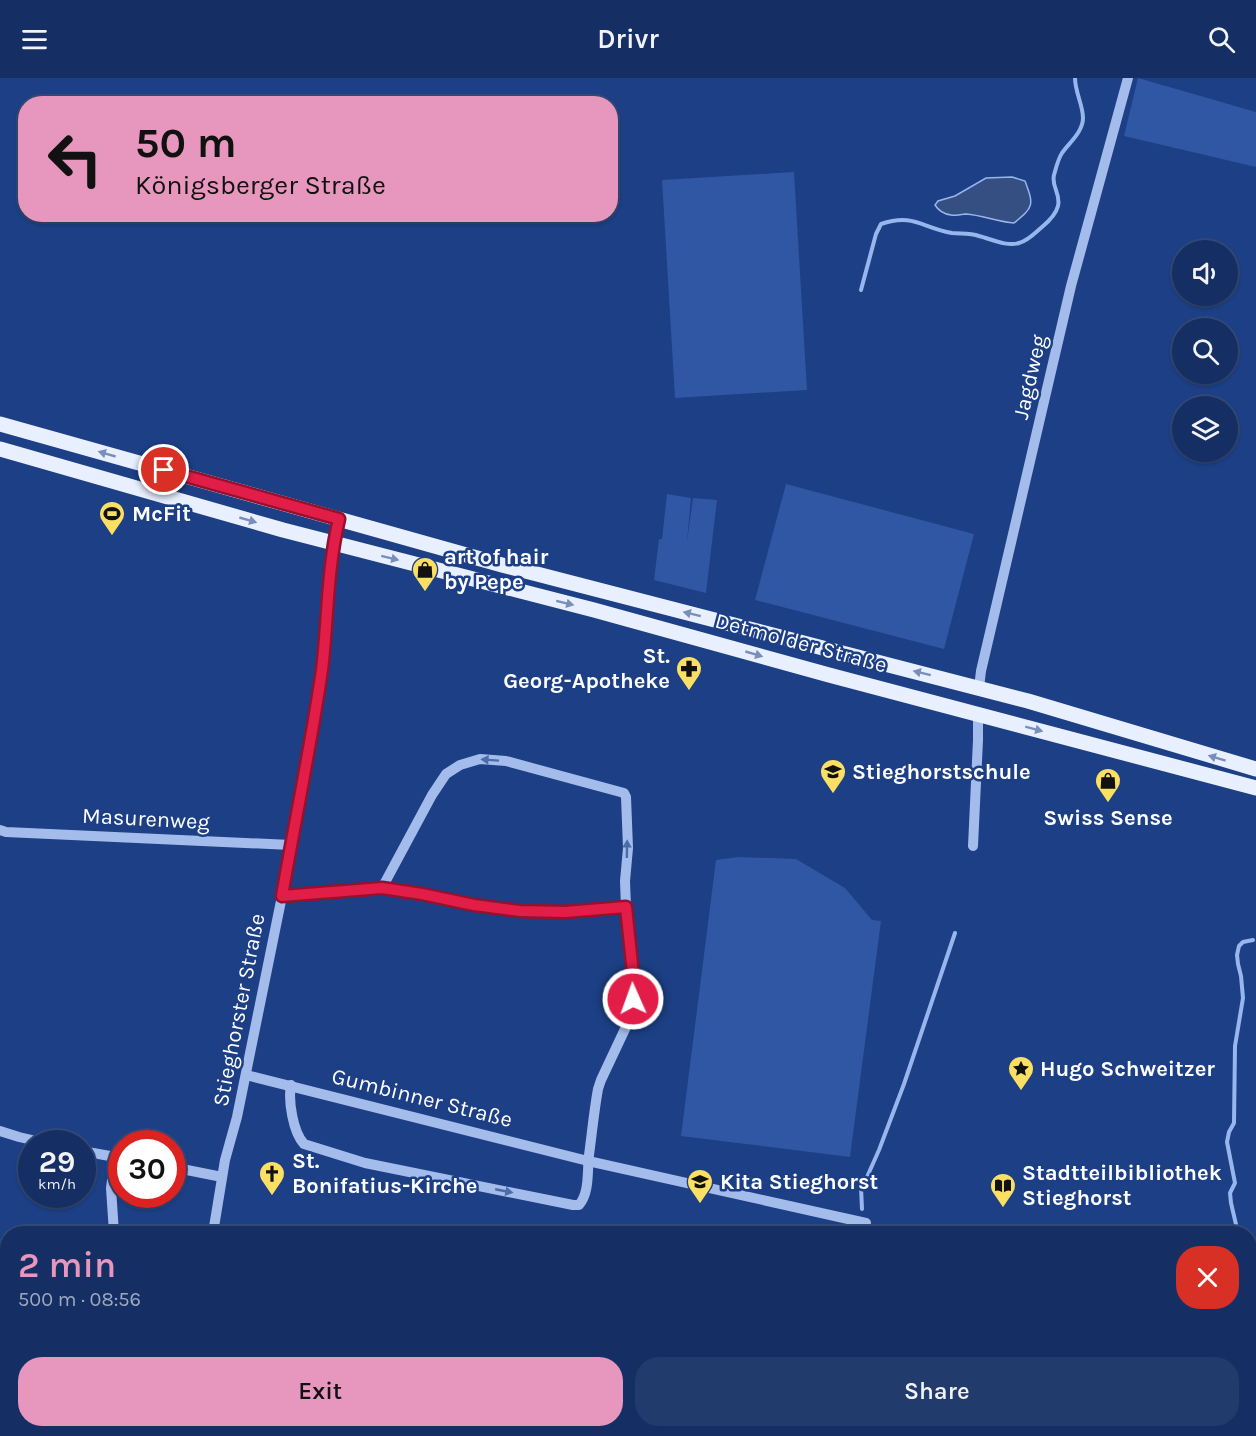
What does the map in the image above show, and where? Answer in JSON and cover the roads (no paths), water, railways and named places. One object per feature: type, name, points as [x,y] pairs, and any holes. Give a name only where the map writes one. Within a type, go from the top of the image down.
[{"type":"main road","name":"Detmolder Straße","points":[[0,424],[502,565],[1034,702],[1256,770]]},
{"type":"main road","name":"Detmolder Straße","points":[[0,449],[333,543],[615,615],[829,675],[1256,788]]},
{"type":"main road","points":[[157,494],[164,470]]},
{"type":"main road","points":[[333,543],[339,519]]},
{"type":"main road","points":[[978,688],[978,714]]},
{"type":"street","name":"Jagdweg","points":[[978,688],[1071,286],[1128,78]]},
{"type":"street","name":"Stieghorster Straße","points":[[214,1226],[227,1152],[246,1075],[282,896],[320,682],[333,543]]},
{"type":"street","points":[[973,846],[978,714]]},
{"type":"street","points":[[291,1085],[289,1096],[298,1138],[304,1144],[365,1163],[573,1205],[579,1205],[583,1199],[588,1178],[588,1161],[598,1089],[628,1023],[633,999],[634,983],[626,907],[625,881],[628,848],[624,793],[506,761],[480,759],[460,765],[446,774],[432,795],[382,888]]},
{"type":"street","name":"Masurenweg","points":[[0,830],[291,845]]},
{"type":"street","points":[[282,896],[382,888],[520,911],[565,912],[626,907]]},
{"type":"street","name":"Gumbinner Straße","points":[[246,1075],[588,1161],[866,1222]]},
{"type":"street","points":[[0,1131],[18,1137]]},
{"type":"street","points":[[186,1170],[222,1177]]},
{"type":"street","points":[[112,1208],[114,1226]]},
{"type":"waterway","points":[[861,290],[876,234],[881,224],[902,220],[918,222],[942,231],[976,235],[1014,244],[1025,240],[1047,223],[1054,215],[1059,202],[1053,179],[1058,161],[1078,133],[1083,118],[1075,78]]},
{"type":"waterway","points":[[862,1209],[861,1187],[879,1150],[904,1084],[955,933]]},
{"type":"waterway","points":[[1236,1226],[1230,1193],[1235,1183],[1227,1142],[1234,1123],[1235,1046],[1243,998],[1237,955],[1239,946],[1243,942],[1253,940]]},
{"type":"place","name":"McFit","points":[[112,537]]},
{"type":"place","name":"art of hair by Pepe","points":[[425,593]]},
{"type":"place","name":"St. Georg-Apotheke","points":[[689,692]]},
{"type":"place","name":"Stieghorstschule","points":[[833,795]]},
{"type":"place","name":"Swiss Sense","points":[[1108,804]]},
{"type":"place","name":"Hugo Schweitzer","points":[[1021,1092]]},
{"type":"place","name":"St. Bonifatius-Kirche","points":[[272,1197]]},
{"type":"place","name":"Kita Stieghorst","points":[[700,1205]]},
{"type":"place","name":"Stadtteilbibliothek Stieghorst","points":[[1003,1209]]}]
